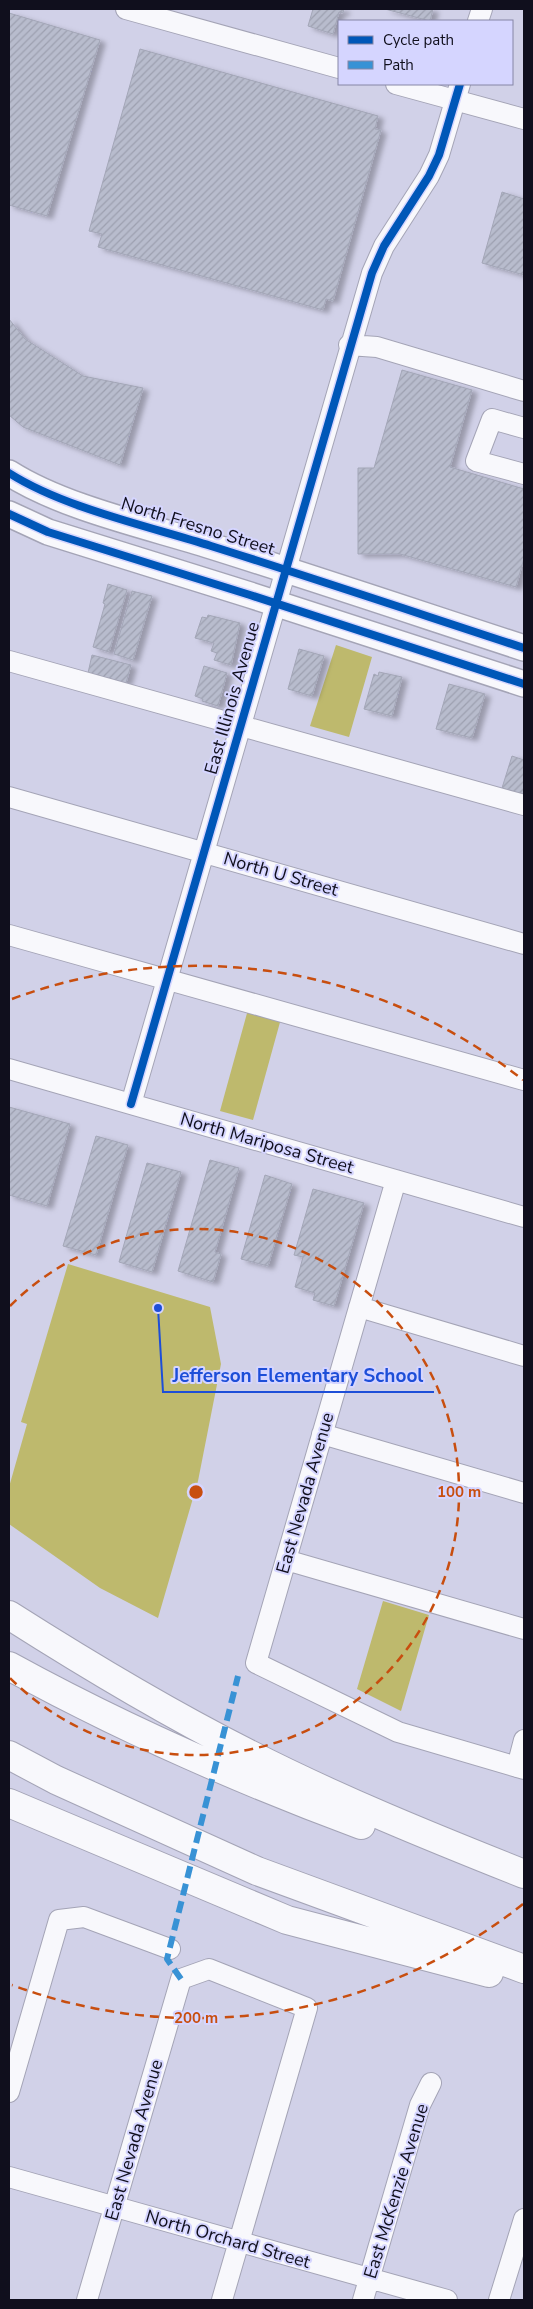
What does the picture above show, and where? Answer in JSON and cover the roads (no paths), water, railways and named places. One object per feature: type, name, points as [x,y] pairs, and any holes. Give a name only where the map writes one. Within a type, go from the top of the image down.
[{"type":"highway","points":[[9,1615],[153,1702],[247,1753],[384,1818],[524,1874]]},
{"type":"highway","points":[[9,1666],[54,1691],[168,1746],[299,1802],[524,1884]]},
{"type":"highway","points":[[9,1755],[56,1780],[257,1871],[524,1969]]},
{"type":"highway","points":[[9,1803],[287,1920],[524,1982]]},
{"type":"main road","name":"North Fresno Street","points":[[9,473],[25,483],[66,500],[524,648]]},
{"type":"main road","points":[[9,514],[48,532],[524,684]]},
{"type":"street","points":[[126,9],[338,68]]},
{"type":"street","points":[[404,85],[458,92],[524,120]]},
{"type":"street","name":"East Illinois Avenue","points":[[131,1104],[166,979],[205,852],[284,569],[349,345],[372,273],[384,246],[429,176],[440,155],[458,92]]},
{"type":"street","points":[[349,345],[376,347],[524,390]]},
{"type":"street","points":[[524,428],[492,419],[476,461],[524,474]]},
{"type":"street","points":[[9,661],[524,805]]},
{"type":"street","name":"North U Street","points":[[9,797],[524,944]]},
{"type":"street","points":[[9,935],[524,1080]]},
{"type":"street","name":"North Mariposa Street","points":[[9,1069],[524,1217]]},
{"type":"street","name":"East Nevada Avenue","points":[[396,1180],[256,1663],[398,1732],[520,1768]]},
{"type":"street","points":[[359,1307],[524,1356]]},
{"type":"street","points":[[322,1434],[524,1493]]},
{"type":"street","points":[[286,1560],[524,1629]]},
{"type":"street","points":[[520,1768],[524,1740]]},
{"type":"street","points":[[9,2092],[59,1920],[84,1917],[170,1949]]},
{"type":"street","name":"East Nevada Avenue","points":[[87,2300],[181,1979],[209,1969],[306,2008],[239,2242]]},
{"type":"street","name":"East McKenzie Avenue","points":[[363,2300],[420,2105],[431,2083]]},
{"type":"street","name":"North Orchard Street","points":[[9,2177],[446,2300]]},
{"type":"street","points":[[500,2300],[524,2219]]},
{"type":"street","points":[[222,2300],[239,2242]]},
{"type":"place","name":"Jefferson Elementary School","points":[[158,1308]]}]
